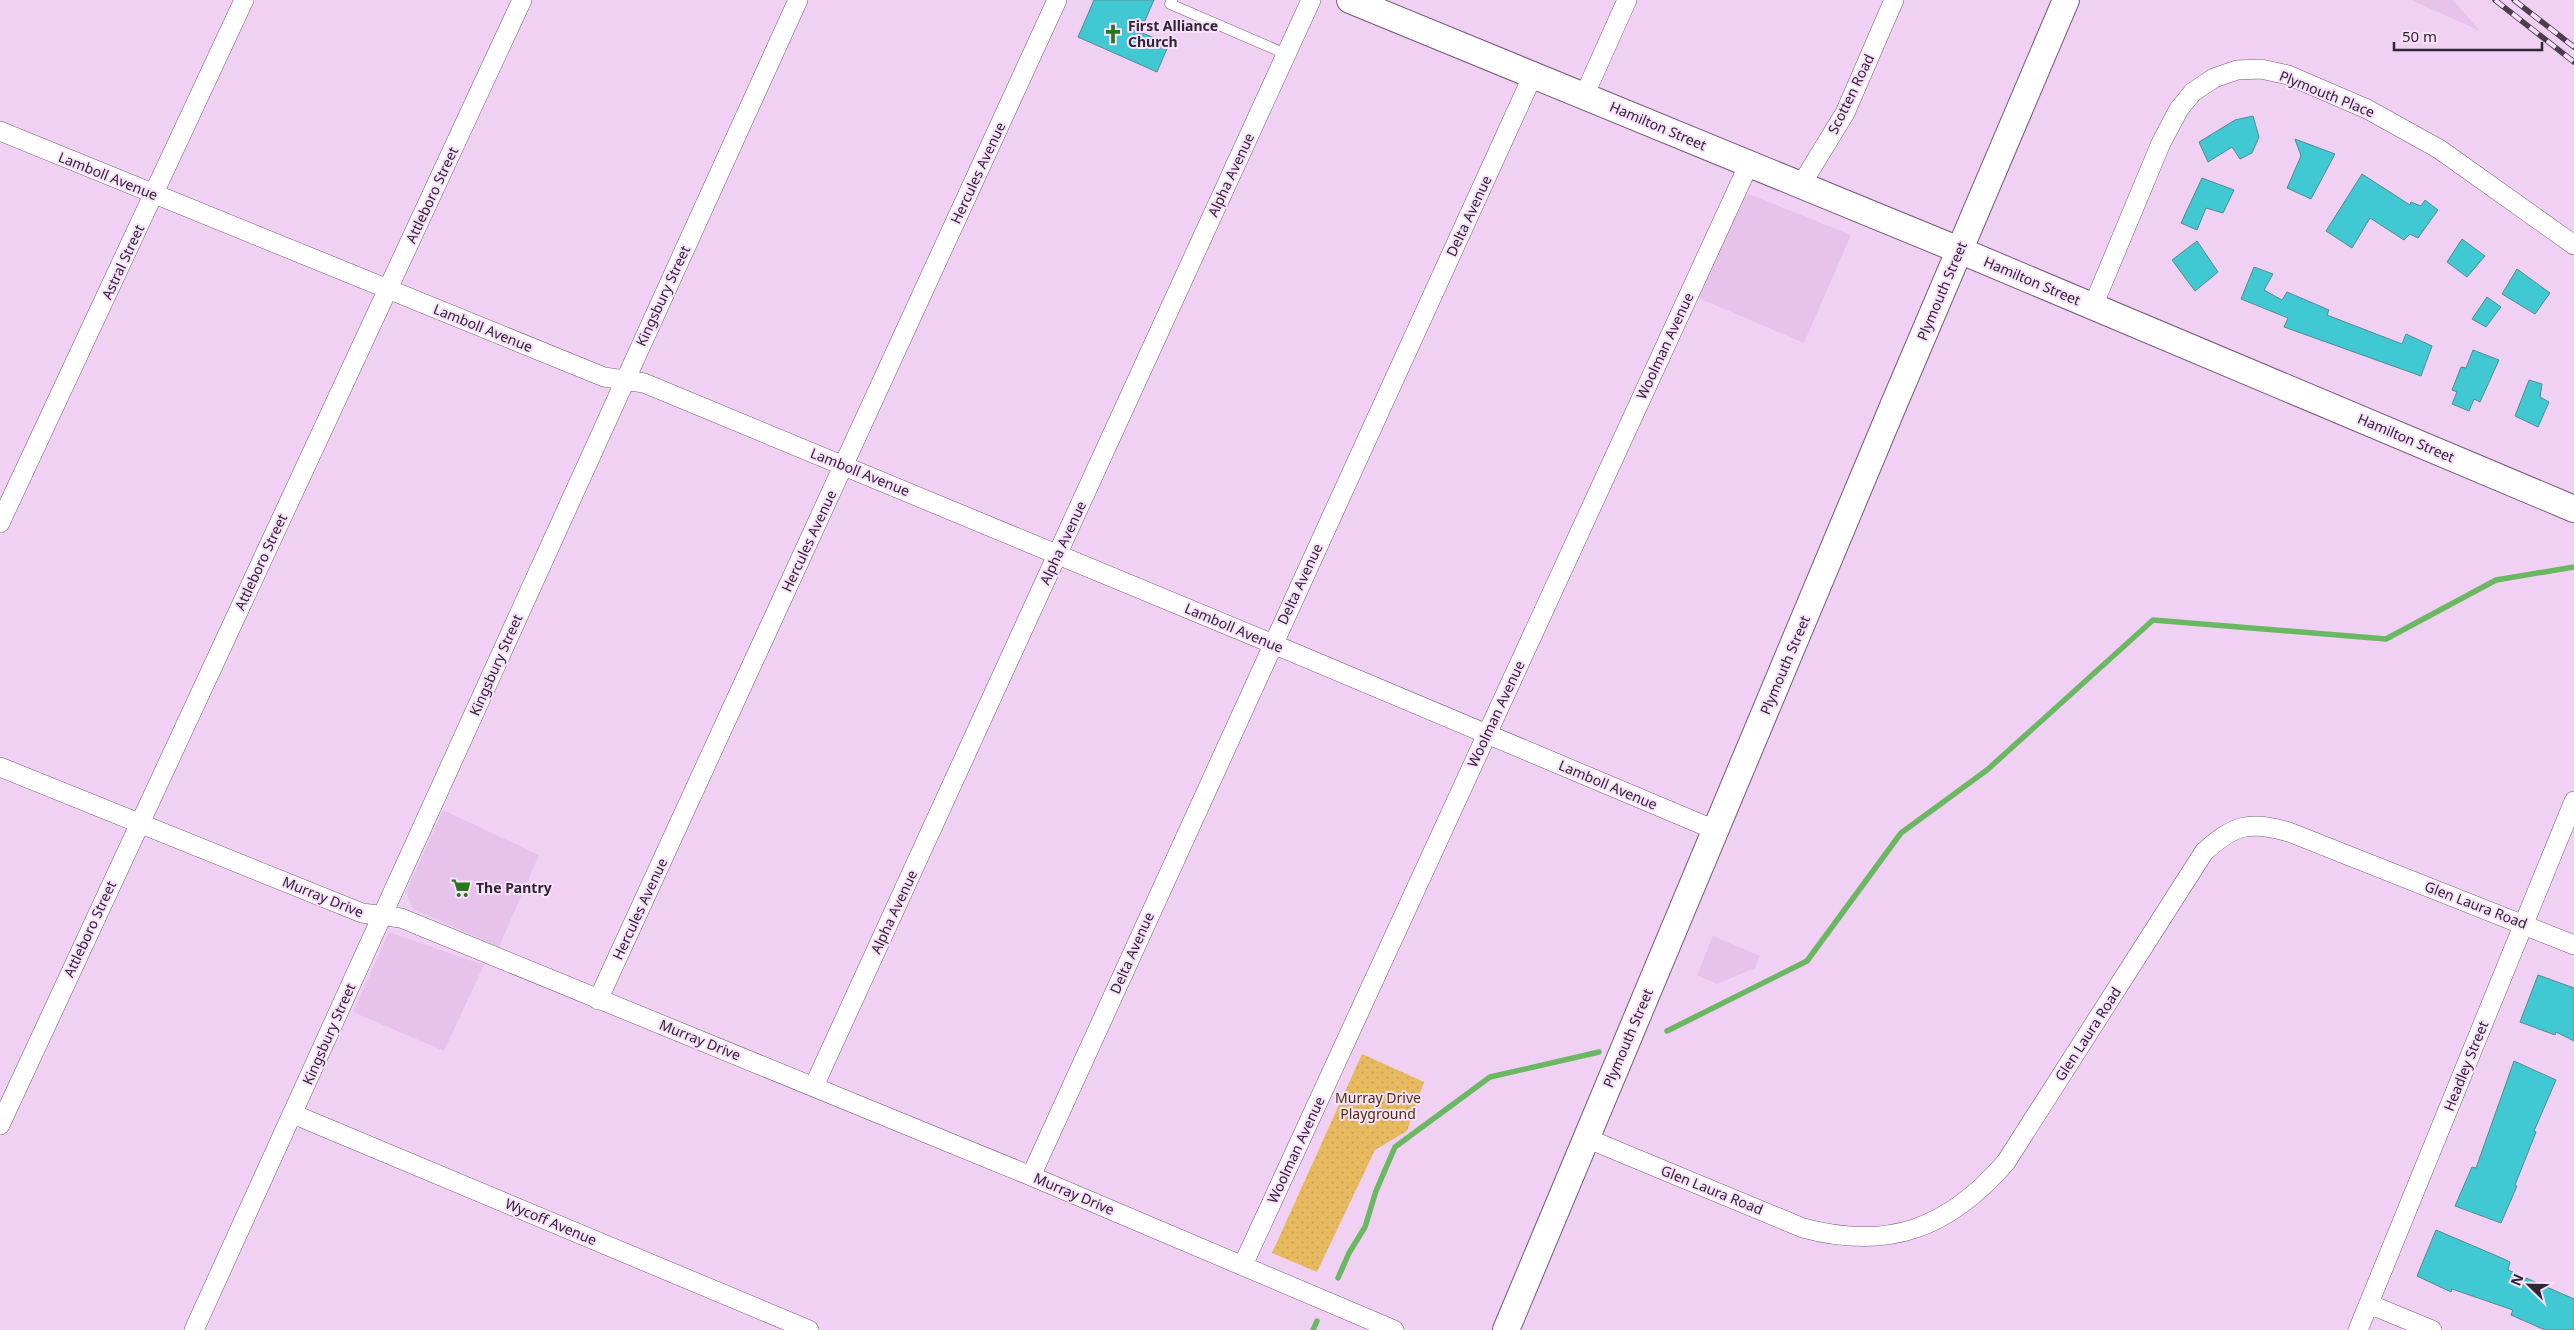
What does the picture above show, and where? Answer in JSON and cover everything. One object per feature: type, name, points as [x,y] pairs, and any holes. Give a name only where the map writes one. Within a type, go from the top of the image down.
[{"type":"street","name":"Astral Street","points":[[0,523],[244,0]]},
{"type":"street","name":"Attleboro Street","points":[[0,1125],[522,0]]},
{"type":"street","name":"Kingsbury Street","points":[[194,1330],[798,0]]},
{"type":"street","name":"Hercules Avenue","points":[[598,1000],[1057,0]]},
{"type":"street","name":"Alpha Avenue","points":[[814,1086],[1311,0]]},
{"type":"street","name":"Hamilton Street","points":[[1350,0],[1959,250],[2574,509]]},
{"type":"street","points":[[1584,96],[1627,0]]},
{"type":"street","name":"Scotten Road","points":[[1801,185],[1845,112],[1894,0]]},
{"type":"street","name":"Plymouth Street","points":[[1506,1330],[1959,250],[2066,0]]},
{"type":"street","name":"Plymouth Place","points":[[2093,306],[2161,143],[2179,110],[2193,92],[2214,78],[2237,70],[2261,69],[2288,75],[2367,108],[2439,149],[2574,245]]},
{"type":"street","name":"Delta Avenue","points":[[1031,1176],[1533,75]]},
{"type":"street","name":"Lamboll Avenue","points":[[0,131],[154,196],[604,377],[644,384],[844,465],[1715,830]]},
{"type":"street","name":"Woolman Avenue","points":[[1244,1265],[1749,164]]},
{"type":"street","name":"Murray Drive","points":[[0,767],[140,822],[362,914],[381,918],[401,918],[1031,1176],[1394,1330]]},
{"type":"street","name":"Headley Street","points":[[2358,1330],[2574,802]]},
{"type":"street","name":"Glen Laura Road","points":[[1586,1138],[1803,1228],[1835,1236],[1868,1237],[1897,1234],[1928,1224],[1956,1210],[1985,1186],[2006,1162],[2204,852],[2216,841],[2233,831],[2247,826],[2261,824],[2289,832],[2574,945]]},
{"type":"street","name":"Wycoff Avenue","points":[[293,1114],[809,1330]]},
{"type":"street","points":[[2369,1304],[2432,1330]]},
{"type":"lane","points":[[1172,0],[1170,4],[1286,54]]},
{"type":"shaded area","points":[[2411,0],[2453,0],[2480,31]]},
{"type":"shaded area","points":[[1749,194],[1851,235],[1804,343],[1696,297],[1742,199]]},
{"type":"shaded area","points":[[443,810],[539,855],[499,947],[413,909],[406,892]]},
{"type":"shaded area","points":[[389,932],[484,965],[444,1051],[353,1012]]},
{"type":"shaded area","points":[[1713,936],[1760,956],[1755,968],[1717,984],[1697,975]]},
{"type":"green space","name":"Murray Drive Playground","points":[[1362,1054],[1424,1082],[1407,1131],[1375,1150],[1317,1272],[1272,1253]]},
{"type":"building","name":"First Alliance Church","points":[[1094,0],[1154,0],[1140,32],[1169,44],[1157,72],[1078,37]]},
{"type":"building","points":[[2253,116],[2259,137],[2252,153],[2240,159],[2232,147],[2208,162],[2199,142],[2235,120]]},
{"type":"building","points":[[2295,139],[2335,154],[2311,199],[2287,188],[2301,156]]},
{"type":"building","points":[[2362,174],[2410,205],[2411,202],[2421,206],[2425,200],[2438,210],[2418,238],[2410,234],[2404,240],[2370,218],[2352,248],[2326,231]]},
{"type":"building","points":[[2202,178],[2234,190],[2223,213],[2206,208],[2197,230],[2181,223]]},
{"type":"building","points":[[2462,239],[2485,256],[2467,277],[2447,262]]},
{"type":"building","points":[[2197,241],[2218,272],[2195,291],[2172,260]]},
{"type":"building","points":[[2254,267],[2273,274],[2264,290],[2282,300],[2287,292],[2329,310],[2327,315],[2402,344],[2406,334],[2432,346],[2421,376],[2284,327],[2288,318],[2241,299]]},
{"type":"building","points":[[2517,269],[2550,293],[2535,314],[2502,294]]},
{"type":"building","points":[[2487,297],[2501,307],[2486,327],[2472,319]]},
{"type":"building","points":[[2473,350],[2499,360],[2480,402],[2474,399],[2469,411],[2452,404],[2457,392],[2452,390],[2461,367],[2466,368]]},
{"type":"building","points":[[2529,380],[2542,384],[2540,397],[2549,402],[2538,427],[2515,416]]},
{"type":"building","points":[[2538,975],[2574,988],[2574,1041],[2556,1032],[2555,1035],[2520,1022]]},
{"type":"building","points":[[2514,1061],[2556,1080],[2534,1131],[2536,1132],[2515,1185],[2517,1186],[2501,1223],[2455,1206],[2472,1167],[2476,1168]]},
{"type":"building","points":[[2436,1230],[2510,1262],[2508,1270],[2574,1299],[2574,1330],[2545,1330],[2511,1315],[2513,1310],[2452,1289],[2451,1292],[2417,1276]]},
{"type":"waterway","points":[[1667,1031],[1807,961],[1901,833],[1987,770],[2153,620],[2386,639],[2496,580],[2574,567]]},
{"type":"waterway","points":[[1338,1278],[1349,1253],[1365,1227],[1376,1191],[1395,1147],[1490,1077],[1599,1052]]},
{"type":"waterway","points":[[1313,1330],[1317,1321]]},
{"type":"railway","points":[[2495,0],[2574,62]]},
{"type":"railway","points":[[2514,0],[2574,47]]},
{"type":"place","name":"First Alliance Church","points":[[1113,34]]},
{"type":"place","name":"The Pantry","points":[[461,888]]}]
